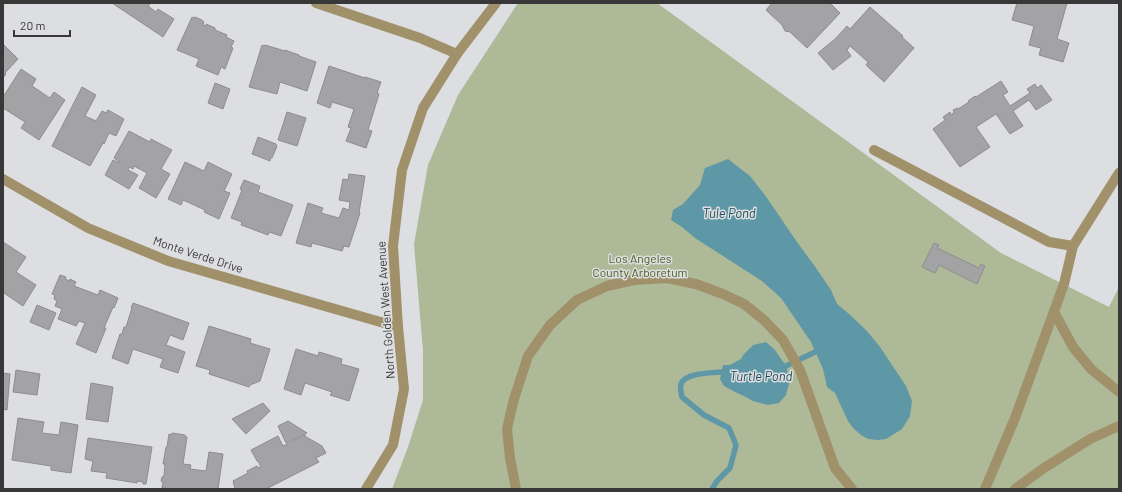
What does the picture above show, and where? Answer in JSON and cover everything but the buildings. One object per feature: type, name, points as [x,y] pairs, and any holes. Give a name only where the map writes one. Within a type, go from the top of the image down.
[{"type":"street","points":[[316,3],[420,38],[457,54]]},
{"type":"street","name":"North Golden West Avenue","points":[[366,489],[393,445],[404,389],[392,246],[402,170],[423,108],[457,54],[496,3]]},
{"type":"street","points":[[874,150],[1049,242],[1073,246]]},
{"type":"street","points":[[985,489],[1015,418],[1054,312],[1064,284],[1073,246],[1119,173]]},
{"type":"street","name":"Monte Verde Drive","points":[[3,179],[88,228],[168,262],[398,327]]},
{"type":"street","points":[[516,489],[510,458],[507,429],[514,399],[528,356],[550,325],[577,300],[607,286],[634,280],[667,278],[696,284],[744,304],[764,320],[783,340],[800,370],[835,468],[852,489]]},
{"type":"street","points":[[1054,312],[1073,347],[1091,369],[1119,392]]},
{"type":"street","points":[[1015,489],[1044,468],[1090,439],[1119,426]]},
{"type":"green space","name":"Los Angeles County Arboretum","points":[[518,3],[657,3],[1001,253],[1109,307],[1119,287],[1119,489],[392,489],[408,447],[423,400],[423,351],[414,244],[428,165],[458,95]]},
{"type":"water","name":"Tule Pond","points":[[728,159],[750,176],[831,290],[837,304],[867,331],[880,347],[906,386],[912,401],[910,416],[902,429],[886,439],[868,439],[853,428],[848,421],[835,393],[827,387],[823,369],[811,342],[781,298],[762,281],[695,238],[671,220],[673,210],[683,204],[700,185],[705,168]]},
{"type":"water","name":"Turtle Pond","points":[[766,342],[775,350],[786,366],[790,380],[786,395],[779,403],[768,405],[753,401],[735,392],[724,386],[720,379],[723,365],[730,365],[741,359],[753,345]]},
{"type":"waterway","points":[[786,366],[815,352]]},
{"type":"waterway","points":[[712,489],[717,481],[730,468],[736,445],[729,428],[704,415],[682,397],[681,384],[683,380],[693,376],[705,373],[721,372]]}]
